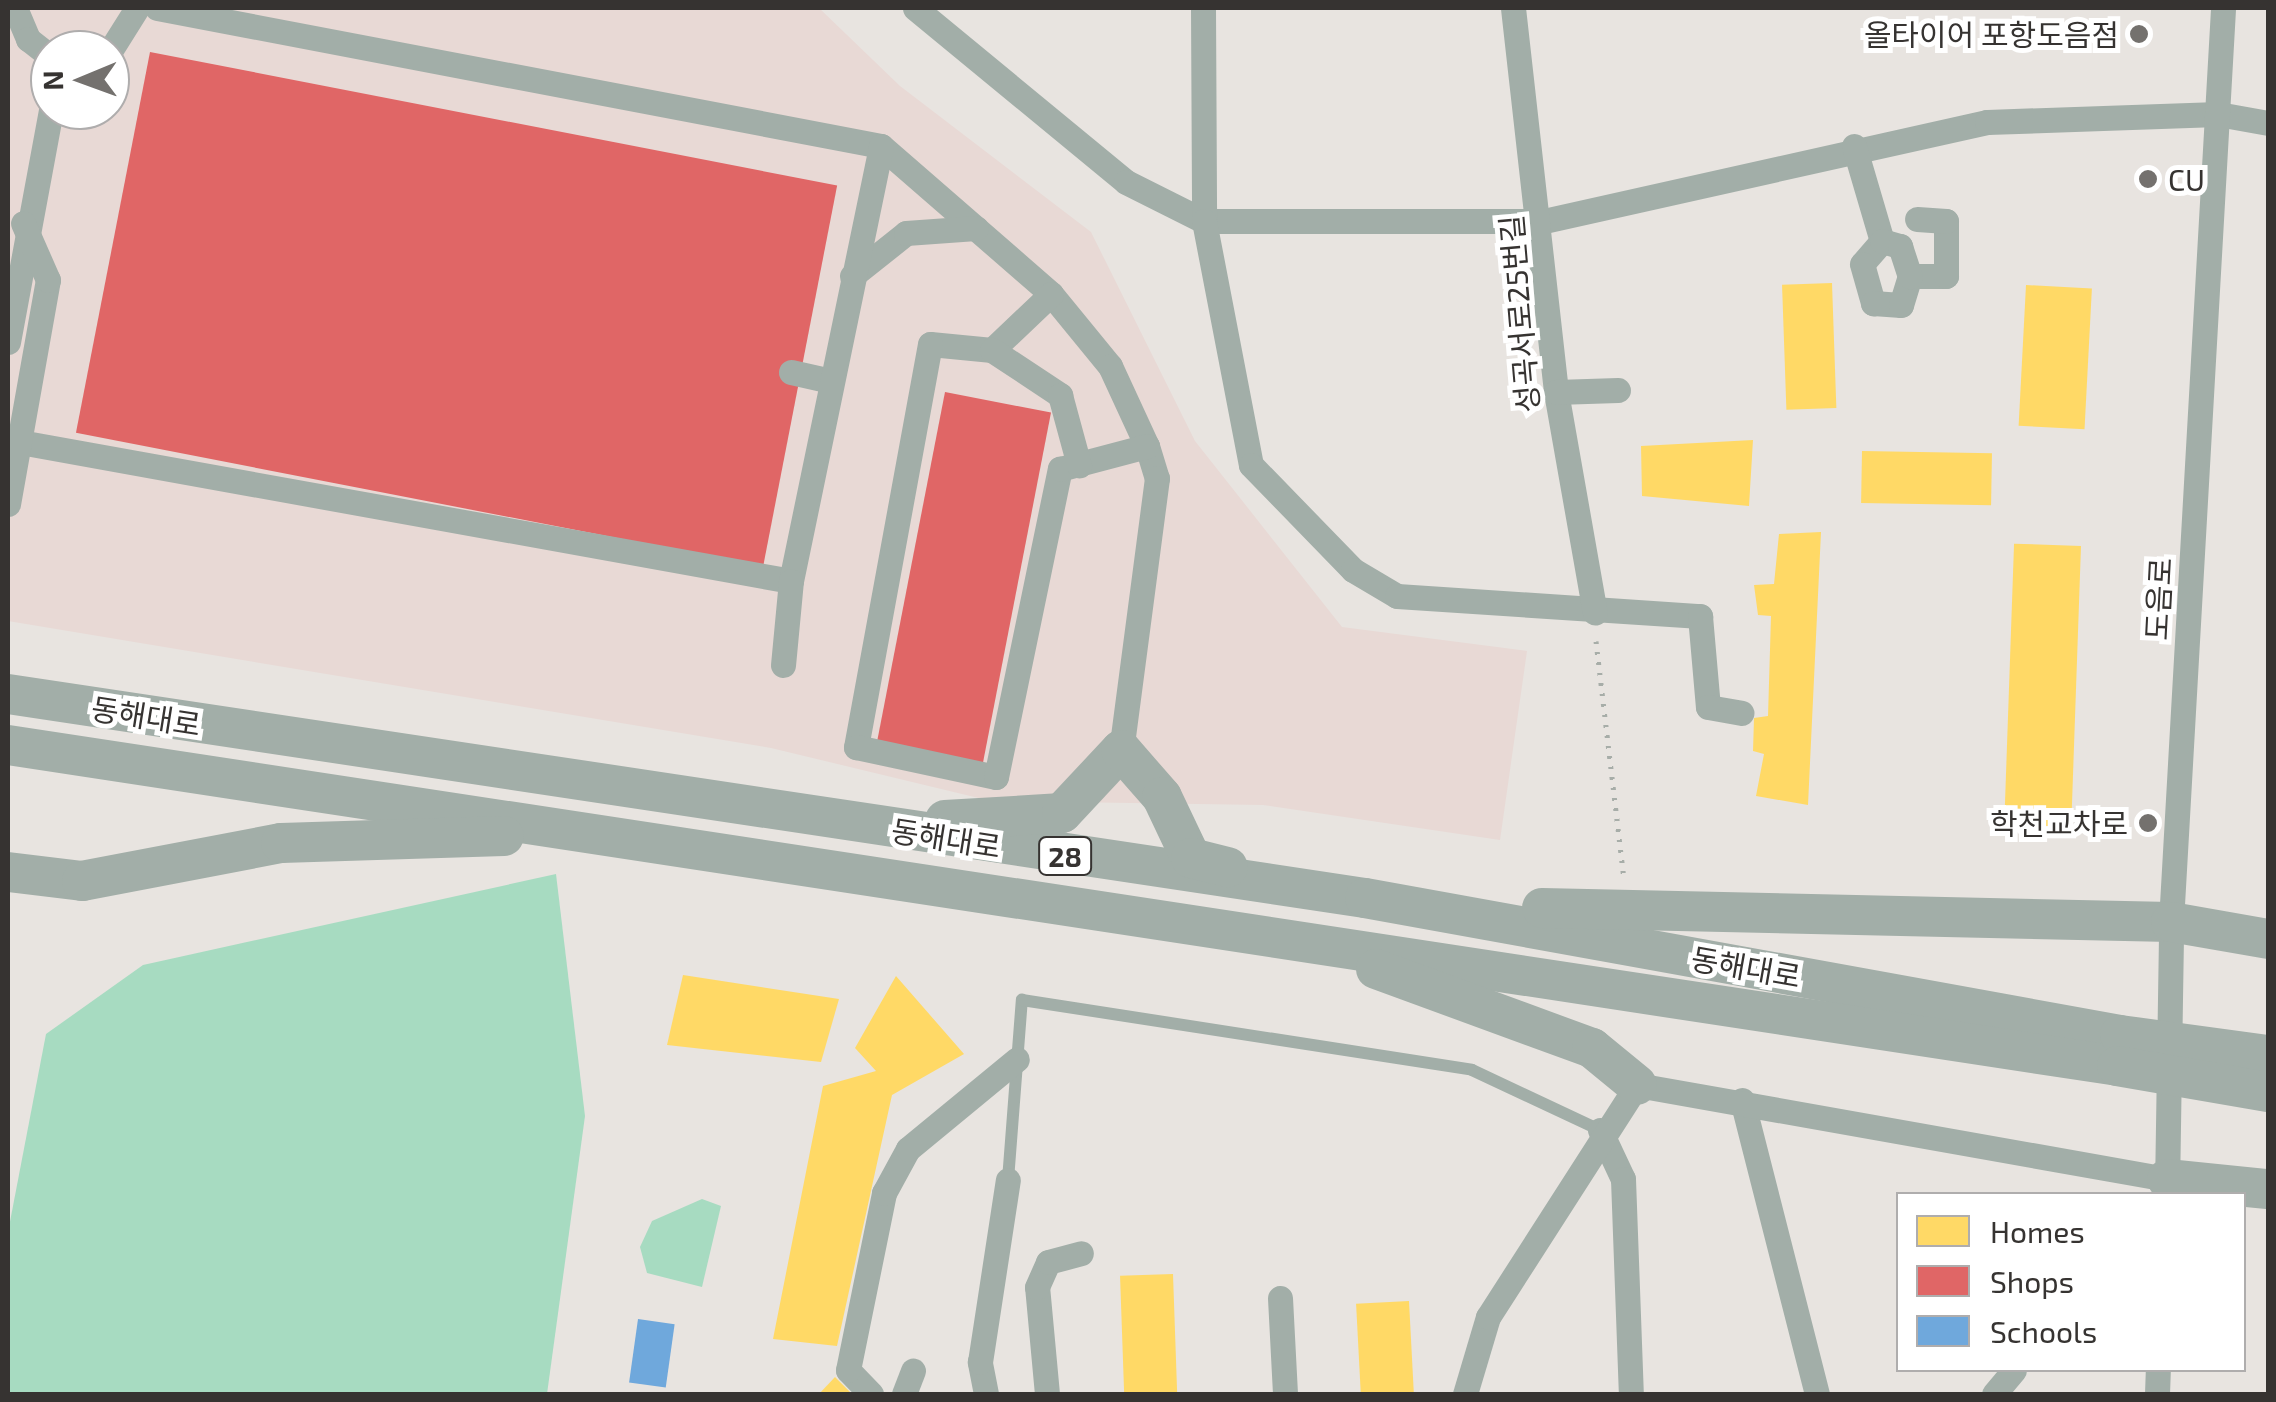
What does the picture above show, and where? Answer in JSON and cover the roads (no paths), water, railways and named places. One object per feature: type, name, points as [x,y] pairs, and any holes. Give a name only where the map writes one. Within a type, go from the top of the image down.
[{"type":"main road","name":"동해대로","points":[[8,694],[1365,898],[2118,1050]]},
{"type":"main road","points":[[8,745],[1292,938],[2118,1050],[2268,1092]]},
{"type":"main road","points":[[846,823],[1062,814],[1120,750],[1162,797],[1191,858],[1365,898],[1636,913],[2172,922],[2268,939]]},
{"type":"main road","points":[[8,872],[82,881],[281,843],[577,830]]},
{"type":"main road","points":[[1292,938],[1592,1048],[1637,1085]]},
{"type":"main road","name":"28","points":[[2118,1050],[2268,1055]]},
{"type":"main road","points":[[2163,1189],[2268,1190]]},
{"type":"street","points":[[15,8],[30,41]]},
{"type":"street","points":[[123,30],[136,8]]},
{"type":"street","points":[[157,8],[881,146],[1050,294],[1110,366],[1146,446],[1157,478],[1120,750]]},
{"type":"street","points":[[915,8],[1126,182],[1204,221],[1544,222],[1854,146],[1988,122],[2218,114],[2268,123]]},
{"type":"street","points":[[1203,8],[1204,221],[1251,465],[1290,513],[1352,570],[1398,596],[1596,613],[1700,616],[1708,707],[1740,713]]},
{"type":"street","name":"성곡서로25번길","points":[[1513,8],[1544,222],[1556,392],[1596,613]]},
{"type":"street","name":"도음로","points":[[2163,1189],[2172,922],[2223,8]]},
{"type":"street","points":[[9,332],[23,222],[46,130]]},
{"type":"street","points":[[783,665],[791,581],[881,146]]},
{"type":"street","points":[[1854,146],[1882,241]]},
{"type":"street","points":[[1910,276],[1946,276],[1946,220],[1916,219]]},
{"type":"street","points":[[8,250],[23,222]]},
{"type":"street","points":[[8,504],[48,280],[23,222]]},
{"type":"street","points":[[852,276],[906,232],[976,228]]},
{"type":"street","points":[[1882,241],[1900,246],[1910,276],[1902,305],[1872,303],[1862,264],[1882,241]]},
{"type":"street","points":[[992,350],[1050,294]]},
{"type":"street","points":[[1079,465],[1060,395],[992,350],[930,344],[856,747],[996,777],[1060,470],[1079,465],[1146,446]]},
{"type":"street","points":[[791,372],[831,381]]},
{"type":"street","points":[[1556,392],[1618,390]]},
{"type":"street","points":[[20,442],[791,581]]},
{"type":"street","points":[[871,1394],[848,1370],[884,1192],[908,1149],[1017,1059]]},
{"type":"street","points":[[1466,1394],[1488,1317],[1600,1130],[1637,1085],[1742,1100],[2163,1189]]},
{"type":"street","points":[[1742,1100],[1817,1394]]},
{"type":"street","points":[[1600,1130],[1622,1179],[1631,1394]]},
{"type":"street","points":[[986,1394],[980,1362],[1008,1180]]},
{"type":"street","points":[[1047,1394],[1036,1287],[1048,1262],[1082,1253]]},
{"type":"street","points":[[1280,1298],[1285,1394]]},
{"type":"street","points":[[1994,1394],[2012,1372]]},
{"type":"lane","points":[[1008,1180],[1022,1000],[1472,1070],[1600,1130]]},
{"type":"place","name":"올타이어 포항도음점","points":[[2139,34]]},
{"type":"place","name":"CU","points":[[2148,179]]},
{"type":"place","name":"학천교차로","points":[[2148,823]]}]
